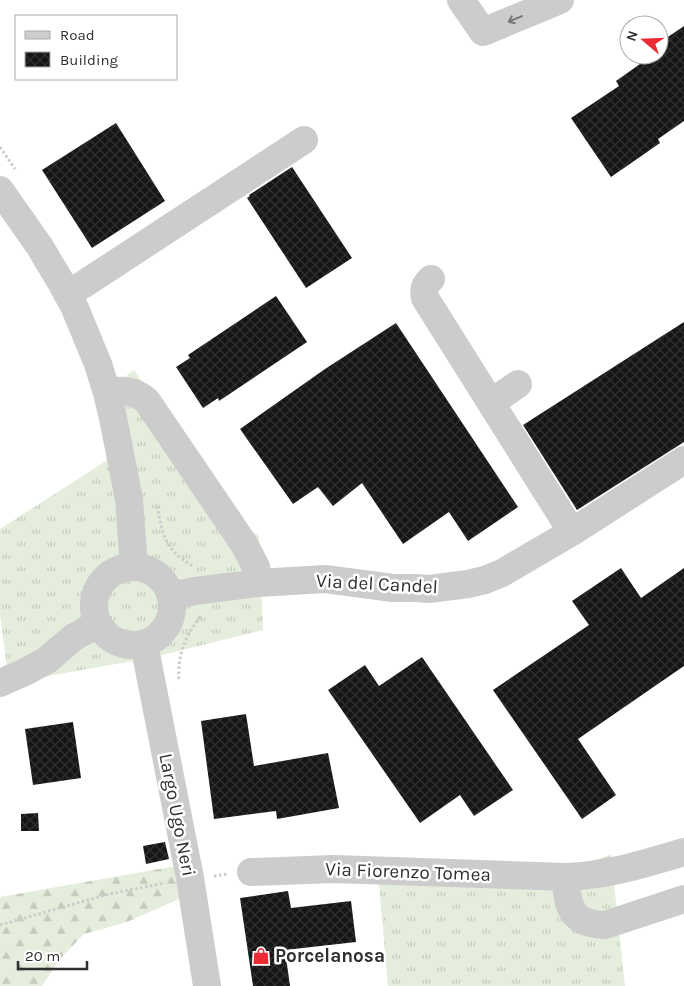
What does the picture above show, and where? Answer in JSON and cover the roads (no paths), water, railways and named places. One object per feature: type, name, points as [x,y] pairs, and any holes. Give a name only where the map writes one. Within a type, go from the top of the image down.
[{"type":"street","points":[[461,0],[483,32],[560,0]]},
{"type":"street","points":[[67,294],[304,140]]},
{"type":"street","points":[[0,190],[40,247],[74,306],[98,364],[113,418],[129,498],[134,567]]},
{"type":"street","points":[[431,279],[424,288],[425,298],[572,532]]},
{"type":"street","points":[[491,403],[518,384]]},
{"type":"street","points":[[106,391],[129,392],[141,395],[146,401],[244,544],[256,567],[258,582]]},
{"type":"street","name":"Via del Candel","points":[[171,596],[258,582],[325,580],[393,588],[430,589],[485,580],[502,573],[572,532],[684,460]]},
{"type":"street","points":[[134,567],[150,571],[163,581],[171,596],[170,620],[164,631],[155,639],[144,644],[133,646],[113,640],[104,633],[94,613],[97,591],[103,581],[122,569],[134,567]]},
{"type":"street","points":[[0,683],[47,660],[74,637],[98,624]]},
{"type":"street","name":"Largo Ugo Neri","points":[[144,644],[190,878],[206,986]]},
{"type":"street","name":"Via Fiorenzo Tomea","points":[[251,872],[334,869],[566,877],[586,876],[630,868],[684,852]]},
{"type":"street","points":[[566,877],[567,896],[573,913],[582,920],[592,924],[605,924],[684,899]]},
{"type":"place","name":"Porcelanosa","points":[[261,956]]}]
